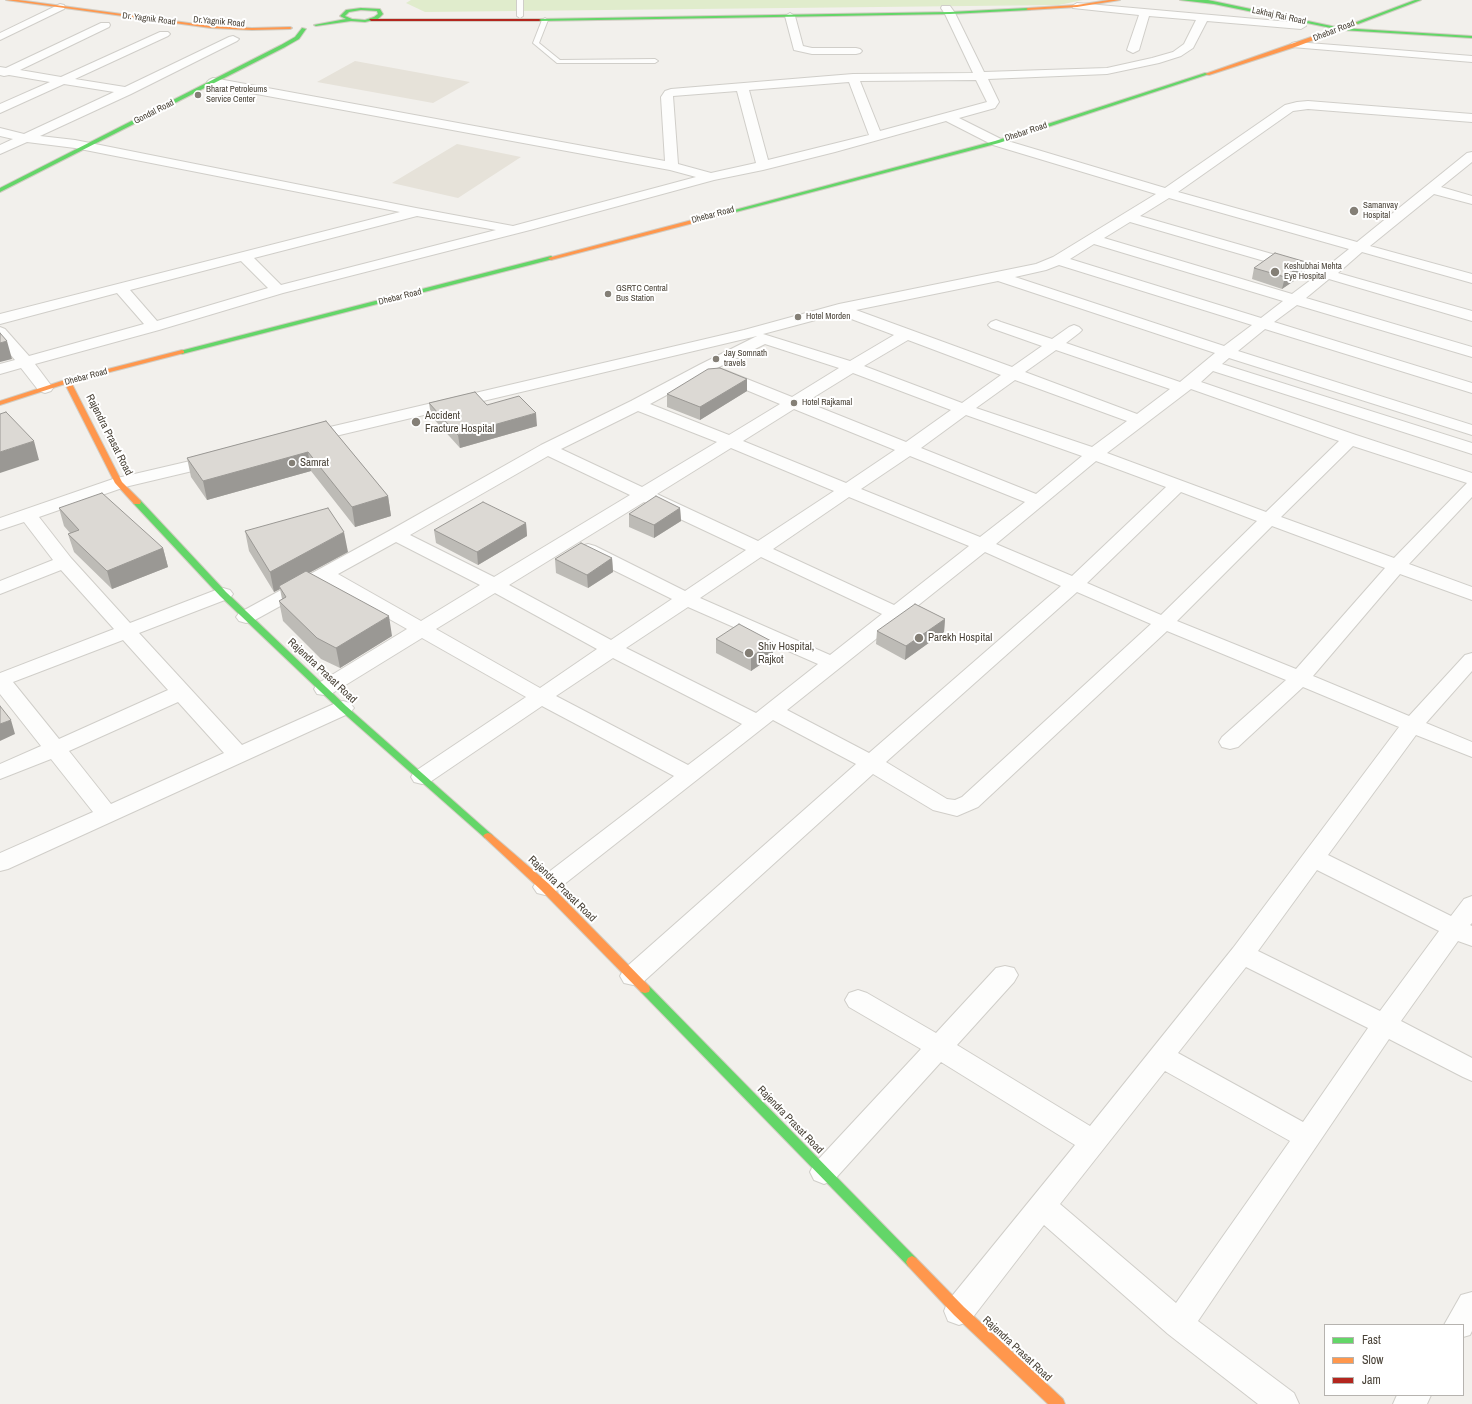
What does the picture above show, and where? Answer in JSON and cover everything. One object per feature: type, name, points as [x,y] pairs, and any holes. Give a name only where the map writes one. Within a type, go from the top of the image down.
[{"type":"street","name":"Dr. Yagnik Road","points":[[8,0],[217,28],[252,30],[293,24]]},
{"type":"street","name":"Dr.Yagnik Road","points":[[50,0],[214,23],[293,24]]},
{"type":"street","points":[[293,24],[304,29],[313,22],[342,14],[372,0]]},
{"type":"street","points":[[371,20],[380,16],[379,11],[384,0]]},
{"type":"street","points":[[313,22],[351,20],[545,20],[790,16],[948,10],[1118,0]]},
{"type":"street","name":"Lakhaj Rai Road","points":[[1182,0],[1213,3],[1349,28],[1472,37]]},
{"type":"street","name":"Lakhaj Rai Road","points":[[1229,0],[1349,28]]},
{"type":"street","name":"Dhebar Road","points":[[0,403],[67,381],[397,298],[996,142],[1349,28],[1419,0]]},
{"type":"street","points":[[1109,8],[1131,7],[1184,9],[1194,6],[1200,1]]},
{"type":"street","points":[[1077,3],[1145,12],[1203,16],[1301,26]]},
{"type":"street","points":[[0,37],[60,7]]},
{"type":"street","points":[[354,9],[367,8],[379,11],[450,16],[948,10]]},
{"type":"street","points":[[0,369],[154,327],[278,290],[711,177],[763,166],[876,137],[991,105],[993,102],[948,10]]},
{"type":"street","points":[[1133,50],[1145,12]]},
{"type":"street","points":[[342,14],[343,18],[351,20]]},
{"type":"street","points":[[790,16],[798,48],[807,51],[856,51]]},
{"type":"street","points":[[672,166],[667,97],[669,94],[675,92],[853,78],[1095,72],[1155,61],[1177,54],[1189,46],[1203,16]]},
{"type":"street","points":[[1284,17],[1301,26],[1311,36],[1311,40]]},
{"type":"street","points":[[0,24],[26,25]]},
{"type":"street","name":"Gondal Road","points":[[0,190],[267,47],[284,37],[293,24]]},
{"type":"street","points":[[2,72],[105,25]]},
{"type":"street","name":"Gondal Road","points":[[0,181],[82,145],[213,82],[290,43],[297,38],[304,29]]},
{"type":"street","points":[[0,109],[164,34]]},
{"type":"street","points":[[0,150],[127,91],[233,38]]},
{"type":"street","points":[[1296,45],[1472,59]]},
{"type":"street","points":[[2,72],[127,91]]},
{"type":"street","points":[[853,78],[876,137]]},
{"type":"street","points":[[213,82],[672,166],[711,177]]},
{"type":"street","points":[[742,86],[763,166]]},
{"type":"street","points":[[289,442],[747,334],[839,309],[1041,267],[1058,260],[1167,194],[1289,108],[1308,105],[1472,118]]},
{"type":"street","points":[[948,117],[996,142],[1167,194],[1472,279]]},
{"type":"street","points":[[0,132],[25,138],[82,145],[417,212],[516,229]]},
{"type":"street","points":[[545,887],[1038,501],[1094,454],[1265,323],[1472,156]]},
{"type":"street","points":[[1432,189],[1472,200]]},
{"type":"street","points":[[0,319],[417,212]]},
{"type":"street","points":[[1129,217],[1472,316]]},
{"type":"street","points":[[1092,239],[1472,352]]},
{"type":"street","points":[[244,256],[278,290]]},
{"type":"street","points":[[1058,260],[1472,388]]},
{"type":"street","points":[[998,277],[1226,352],[1472,430]]},
{"type":"street","points":[[120,287],[154,327]]},
{"type":"street","points":[[839,309],[1139,420]]},
{"type":"street","points":[[996,325],[1185,385],[1472,480]]},
{"type":"street","points":[[422,777],[908,449],[1074,330]]},
{"type":"street","points":[[0,332],[45,388]]},
{"type":"street","points":[[747,334],[851,367],[964,409],[1094,454],[1472,594]]},
{"type":"street","points":[[324,689],[906,334]]},
{"type":"street","points":[[246,617],[396,535],[547,449],[637,405],[705,368],[764,339]]},
{"type":"street","points":[[1210,366],[1472,449]]},
{"type":"street","points":[[705,368],[795,402],[1038,501]]},
{"type":"street","name":"Rajendra Prasat Road","points":[[67,381],[118,483],[223,594],[343,708],[545,887],[959,1311],[1058,1404]]},
{"type":"street","points":[[637,405],[983,544],[1164,623],[1472,750]]},
{"type":"street","points":[[396,535],[495,585],[612,649],[871,763],[941,805],[957,808],[970,802],[1006,770],[1164,623],[1271,519],[1350,439]]},
{"type":"street","points":[[547,449],[895,613]]},
{"type":"street","points":[[0,524],[118,483],[227,457]]},
{"type":"street","points":[[633,976],[871,763],[1075,584],[1178,485]]},
{"type":"street","points":[[1230,742],[1300,678],[1397,566],[1472,487]]},
{"type":"street","points":[[28,515],[64,562],[238,755]]},
{"type":"street","points":[[567,540],[686,599],[832,663]]},
{"type":"street","points":[[0,588],[64,562]]},
{"type":"street","points":[[324,574],[541,697],[689,774]]},
{"type":"street","points":[[106,814],[0,680],[223,594]]},
{"type":"street","points":[[959,1311],[1242,954],[1412,725],[1472,659]]},
{"type":"street","points":[[0,772],[182,692]]},
{"type":"street","points":[[0,862],[343,708]]},
{"type":"street","points":[[1314,858],[1464,932]]},
{"type":"street","points":[[1179,1324],[1417,978],[1464,932],[1472,905]]},
{"type":"street","points":[[1242,954],[1472,1070]]},
{"type":"street","points":[[824,1172],[1005,975]]},
{"type":"street","points":[[858,1000],[939,1047],[1093,1142]]},
{"type":"street","points":[[1161,1056],[1307,1137]]},
{"type":"street","points":[[1042,1206],[1179,1324],[1283,1404]]},
{"type":"street","points":[[1460,1324],[1472,1305]]},
{"type":"lane","points":[[520,0],[520,16]]},
{"type":"lane","points":[[545,20],[536,43],[559,62],[655,62]]},
{"type":"shaded area","points":[[355,61],[470,82],[433,103],[317,82]]},
{"type":"shaded area","points":[[457,144],[521,157],[458,198],[392,183]]},
{"type":"green space","points":[[411,0],[1083,0],[1059,5],[425,12],[406,3]]},
{"type":"building","points":[[1275,253],[1306,262],[1285,277],[1254,268]]},
{"type":"building","points":[[0,333],[7,341],[0,343]]},
{"type":"building","points":[[720,368],[747,379],[700,407],[667,394],[708,369]]},
{"type":"building","points":[[475,392],[487,405],[519,396],[536,413],[458,435],[429,403]]},
{"type":"building","points":[[6,412],[34,441],[0,452],[0,414]]},
{"type":"building","points":[[326,421],[388,496],[352,507],[308,452],[203,481],[187,458]]},
{"type":"building","points":[[102,493],[163,548],[107,571],[68,534],[79,530],[59,508]]},
{"type":"building","points":[[656,496],[680,508],[654,525],[629,514]]},
{"type":"building","points":[[483,502],[526,523],[477,552],[434,530]]},
{"type":"building","points":[[328,508],[344,532],[270,572],[245,531]]},
{"type":"building","points":[[581,543],[612,558],[587,575],[555,559]]},
{"type":"building","points":[[306,571],[389,616],[336,648],[317,638],[279,601],[286,597],[279,586]]},
{"type":"building","points":[[915,604],[945,619],[906,646],[877,631]]},
{"type":"building","points":[[739,624],[773,642],[751,657],[716,639]]},
{"type":"building","points":[[0,706],[11,720],[0,724]]},
{"type":"traffic: fast","points":[[1182,0],[1213,3]]},
{"type":"traffic: fast","points":[[1201,0],[1341,29],[1472,37]]},
{"type":"traffic: fast","points":[[1356,23],[1419,0]]},
{"type":"traffic: fast","points":[[361,9],[378,10],[381,14],[376,18],[365,21],[351,20],[342,16],[348,11],[361,9]]},
{"type":"traffic: fast","points":[[539,20],[950,13],[1028,9]]},
{"type":"traffic: fast","points":[[316,25],[351,20]]},
{"type":"traffic: fast","points":[[0,190],[283,46],[297,38],[304,29]]},
{"type":"traffic: fast","points":[[730,212],[997,142],[1207,74]]},
{"type":"traffic: fast","points":[[182,352],[551,258]]},
{"type":"traffic: fast","points":[[137,502],[223,594],[343,708],[488,836]]},
{"type":"traffic: fast","points":[[645,989],[912,1262]]},
{"type":"traffic: slow","points":[[8,0],[211,27],[252,29],[290,28]]},
{"type":"traffic: slow","points":[[1028,9],[1077,6],[1118,0]]},
{"type":"traffic: slow","points":[[1207,74],[1296,45],[1356,23]]},
{"type":"traffic: slow","points":[[551,258],[730,212]]},
{"type":"traffic: slow","points":[[0,403],[67,381],[182,352]]},
{"type":"traffic: slow","points":[[67,381],[119,483],[137,502]]},
{"type":"traffic: slow","points":[[488,836],[545,887],[645,989]]},
{"type":"traffic: slow","points":[[912,1262],[959,1311],[1058,1404]]},
{"type":"traffic: jam","points":[[371,20],[539,20]]},
{"type":"place","name":"Bharat Petroleums Service Center","points":[[198,95]]},
{"type":"place","name":"Samanvay Hospital","points":[[1354,211]]},
{"type":"place","name":"Keshubhai Mehta Eye Hospital","points":[[1275,272]]},
{"type":"place","name":"GSRTC Central Bus Station","points":[[608,294]]},
{"type":"place","name":"Hotel Morden","points":[[798,317]]},
{"type":"place","name":"Jay Somnath travels","points":[[716,359]]},
{"type":"place","name":"Hotel Rajkamal","points":[[794,403]]},
{"type":"place","name":"Accident Fracture Hospital","points":[[416,422]]},
{"type":"place","name":"Samrat","points":[[292,463]]},
{"type":"place","name":"Parekh Hospital","points":[[919,638]]},
{"type":"place","name":"Shiv Hospital, Rajkot","points":[[749,653]]}]
